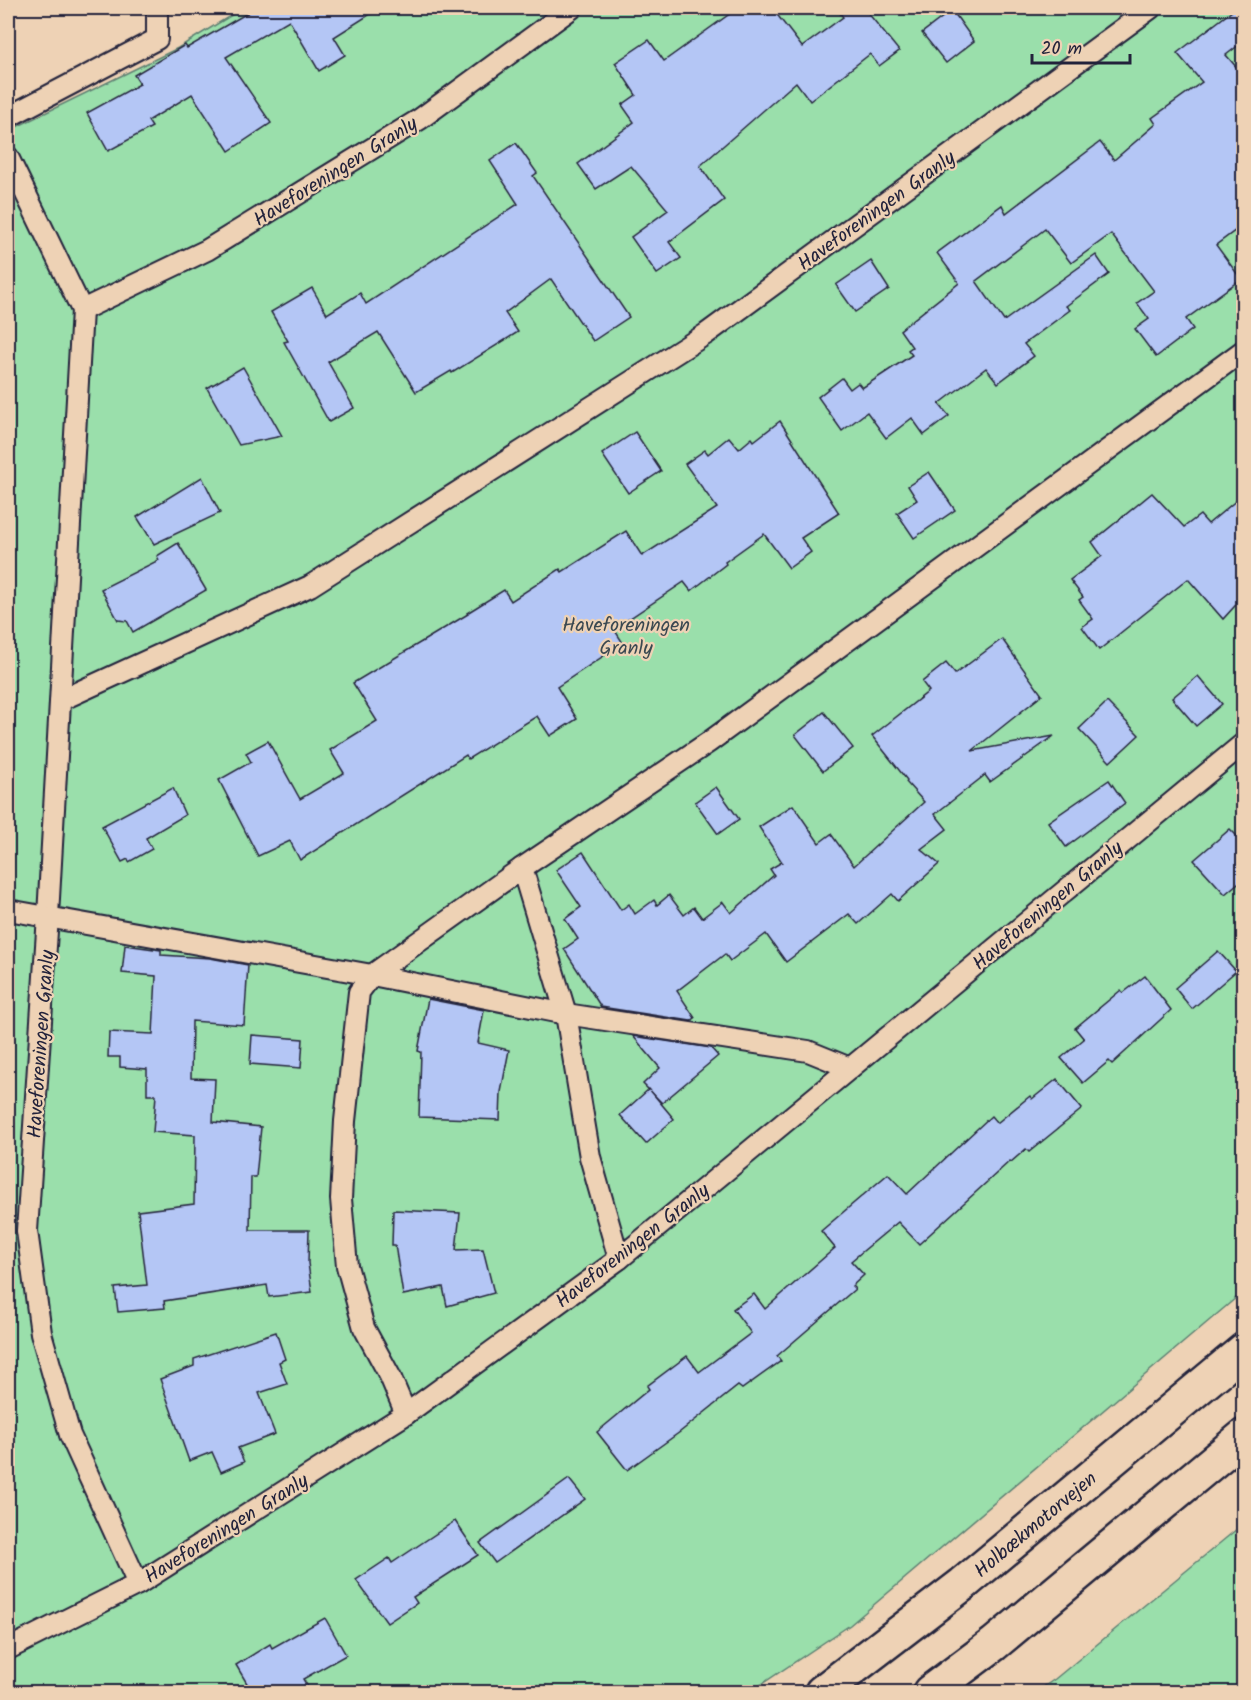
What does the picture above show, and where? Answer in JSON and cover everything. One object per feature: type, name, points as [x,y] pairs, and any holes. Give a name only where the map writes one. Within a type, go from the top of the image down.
[{"type":"highway","name":"Holbækmotorvejen","points":[[822,1692],[963,1584],[1244,1350]]},
{"type":"highway","points":[[930,1692],[1003,1637],[1244,1436]]},
{"type":"lane","points":[[8,117],[157,39],[157,10],[159,8]]},
{"type":"lane","name":"Haveforeningen Granly","points":[[82,310],[207,250],[410,125],[572,8]]},
{"type":"lane","name":"Haveforeningen Granly","points":[[61,700],[310,586],[706,334],[1151,8]]},
{"type":"lane","name":"Haveforeningen Granly","points":[[8,157],[82,310],[61,700],[27,1231],[40,1333],[70,1435],[138,1584]]},
{"type":"lane","points":[[406,1414],[390,1376],[364,1328],[347,1266],[341,1199],[345,1121],[359,992],[372,975],[522,868],[709,742],[1244,350]]},
{"type":"lane","name":"Haveforeningen Granly","points":[[8,1649],[138,1584],[406,1414],[619,1259],[1244,743]]},
{"type":"lane","points":[[522,868],[566,1014],[590,1157],[619,1259]]},
{"type":"lane","points":[[8,910],[372,975],[566,1014],[808,1051],[850,1068]]},
{"type":"green space","name":"Haveforeningen Granly","points":[[243,8],[1243,8],[1244,1000],[1241,1009],[1244,1010],[1243,1292],[850,1625],[750,1692],[8,1692],[8,131],[178,48]]},
{"type":"green space","points":[[1243,1524],[1243,1692],[1036,1692],[1055,1679]]},
{"type":"building","points":[[256,8],[380,8],[334,37],[345,55],[319,71],[289,20],[226,57],[271,123],[229,151],[192,94],[148,121],[152,127],[108,151],[87,113],[140,84],[134,75],[185,45],[187,48]]},
{"type":"building","points":[[738,8],[772,8],[802,47],[843,17],[836,8],[864,8],[899,51],[879,66],[870,54],[810,101],[796,82],[700,166],[724,200],[669,242],[681,258],[657,274],[631,237],[668,210],[631,166],[596,189],[578,164],[634,122],[622,105],[636,95],[615,63],[649,40],[664,61]]},
{"type":"building","points":[[1236,8],[1244,8],[1244,41],[1226,55],[1244,76],[1244,224],[1216,245],[1241,279],[1186,319],[1193,329],[1156,357],[1135,329],[1149,319],[1137,303],[1154,291],[1111,234],[1071,263],[1045,229],[976,281],[1004,321],[1096,255],[1109,274],[1066,306],[1070,310],[1024,344],[1034,356],[998,383],[986,368],[939,404],[949,416],[924,435],[912,418],[886,438],[867,412],[842,431],[818,397],[842,378],[850,389],[858,383],[862,388],[912,355],[908,350],[912,347],[900,330],[959,283],[937,253],[1002,205],[1006,213],[1100,142],[1114,160],[1156,124],[1152,118],[1202,82],[1177,53]]},
{"type":"building","points":[[952,10],[974,41],[946,63],[922,33]]},
{"type":"building","points":[[516,143],[537,173],[533,176],[629,317],[593,341],[551,279],[505,313],[518,332],[452,373],[451,371],[416,392],[378,332],[328,362],[354,408],[329,422],[284,342],[288,341],[271,312],[312,288],[327,314],[360,293],[366,304],[518,204],[490,161]]},
{"type":"building","points":[[871,261],[889,289],[855,312],[836,285]]},
{"type":"building","points":[[243,367],[282,436],[239,445],[207,388]]},
{"type":"building","points":[[780,421],[839,513],[801,538],[811,552],[789,568],[764,534],[725,562],[726,564],[691,591],[684,582],[614,629],[623,643],[557,687],[577,719],[550,736],[537,716],[468,759],[466,755],[300,860],[290,841],[258,856],[219,780],[251,762],[246,753],[268,741],[300,799],[344,773],[330,750],[377,721],[353,683],[504,590],[511,601],[560,569],[562,572],[626,531],[642,556],[717,508],[685,464],[705,450],[708,454],[729,437],[739,449],[752,438],[754,441]]},
{"type":"building","points":[[635,432],[661,471],[628,493],[602,454]]},
{"type":"building","points":[[929,472],[955,510],[914,538],[897,513],[917,500],[908,486]]},
{"type":"building","points":[[202,477],[220,513],[154,544],[137,517]]},
{"type":"building","points":[[1152,493],[1184,527],[1200,515],[1208,524],[1244,494],[1244,596],[1223,619],[1188,579],[1099,650],[1082,627],[1093,619],[1079,600],[1083,597],[1070,580],[1102,556],[1092,542]]},
{"type":"building","points":[[178,543],[206,590],[133,632],[127,621],[118,620],[101,589],[159,560],[157,556]]},
{"type":"building","points":[[1002,639],[1042,695],[972,751],[1054,736],[990,782],[985,775],[935,814],[947,829],[921,849],[939,864],[898,901],[892,894],[858,924],[849,914],[786,962],[766,934],[730,961],[725,954],[677,991],[695,1018],[691,1021],[601,1007],[564,949],[578,939],[565,919],[581,907],[556,870],[583,852],[621,910],[629,904],[635,914],[654,900],[657,905],[669,895],[684,915],[694,907],[702,918],[723,902],[731,913],[774,875],[770,869],[782,862],[759,827],[793,805],[819,843],[831,834],[854,866],[924,802],[872,736],[929,691],[922,682],[946,663],[955,674]]},
{"type":"building","points":[[1198,676],[1222,704],[1196,726],[1172,698]]},
{"type":"building","points":[[1107,702],[1139,735],[1110,762],[1079,729]]},
{"type":"building","points":[[824,712],[853,748],[823,771],[795,735]]},
{"type":"building","points":[[1109,780],[1125,803],[1066,847],[1048,822]]},
{"type":"building","points":[[716,787],[739,819],[718,834],[695,802]]},
{"type":"building","points":[[173,788],[185,815],[146,838],[152,849],[129,862],[128,859],[122,862],[102,826]]},
{"type":"building","points":[[1230,829],[1244,843],[1244,878],[1225,894],[1194,860]]},
{"type":"building","points":[[125,945],[161,950],[161,955],[210,958],[248,965],[244,1025],[192,1021],[191,1078],[215,1079],[213,1122],[261,1127],[256,1177],[251,1177],[250,1230],[309,1230],[308,1263],[312,1292],[269,1297],[267,1285],[164,1301],[165,1308],[118,1312],[115,1288],[147,1285],[138,1211],[194,1204],[195,1135],[153,1132],[156,1095],[147,1095],[147,1069],[120,1067],[120,1057],[108,1057],[109,1032],[153,1034],[156,976],[122,973]]},
{"type":"building","points":[[1218,951],[1236,971],[1192,1009],[1175,988]]},
{"type":"building","points":[[1145,976],[1171,1010],[1112,1064],[1109,1061],[1083,1083],[1061,1058],[1084,1039],[1075,1028],[1121,990],[1123,993]]},
{"type":"building","points":[[428,999],[484,1010],[478,1043],[509,1050],[501,1092],[500,1120],[419,1117],[421,1052],[418,1051]]},
{"type":"building","points":[[252,1035],[303,1039],[301,1068],[250,1064]]},
{"type":"building","points":[[633,1036],[711,1048],[718,1056],[662,1103],[643,1084],[660,1068]]},
{"type":"building","points":[[1057,1079],[1082,1109],[1029,1152],[1026,1149],[1010,1161],[919,1244],[898,1222],[851,1261],[864,1275],[852,1286],[855,1289],[777,1356],[781,1361],[742,1389],[738,1386],[627,1470],[597,1432],[649,1389],[647,1386],[687,1356],[699,1372],[751,1333],[733,1309],[754,1294],[765,1309],[835,1248],[821,1231],[888,1174],[907,1194],[991,1116],[997,1123],[1030,1096],[1032,1099]]},
{"type":"building","points":[[649,1089],[674,1119],[646,1144],[620,1115]]},
{"type":"building","points":[[393,1210],[460,1213],[456,1250],[483,1249],[494,1293],[447,1306],[443,1287],[403,1295],[395,1245],[392,1245]]},
{"type":"building","points":[[276,1332],[285,1359],[279,1362],[287,1384],[259,1393],[275,1434],[238,1448],[244,1462],[221,1472],[212,1452],[189,1461],[160,1379],[194,1366],[194,1359]]},
{"type":"building","points":[[569,1479],[585,1499],[495,1563],[480,1543]]},
{"type":"building","points":[[455,1521],[478,1555],[413,1597],[417,1603],[387,1623],[356,1580],[389,1558],[392,1563]]},
{"type":"building","points":[[325,1618],[346,1655],[303,1679],[311,1692],[252,1692],[236,1665],[270,1644],[272,1648]]}]
